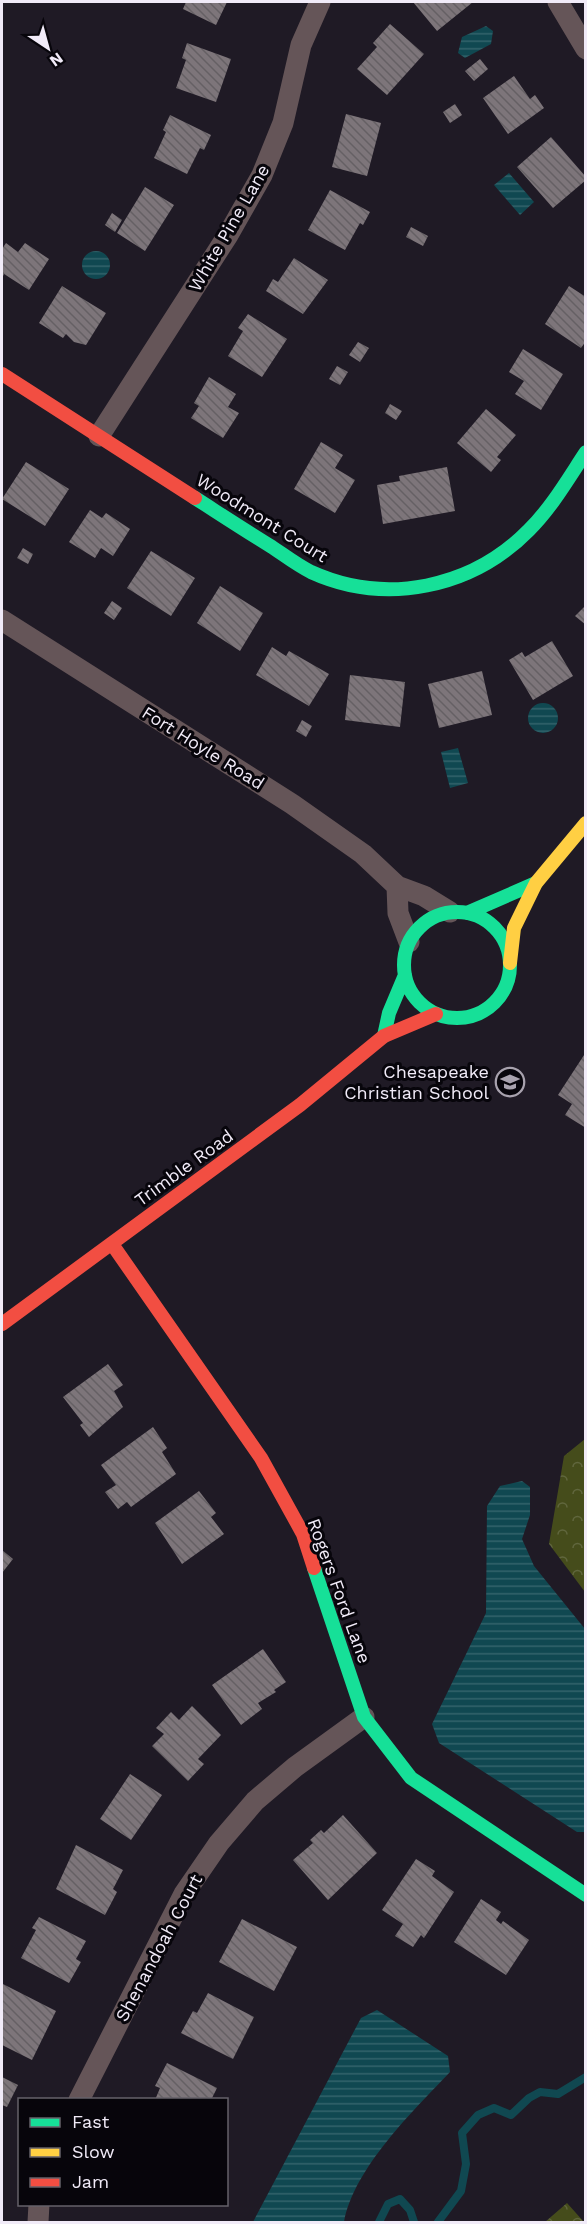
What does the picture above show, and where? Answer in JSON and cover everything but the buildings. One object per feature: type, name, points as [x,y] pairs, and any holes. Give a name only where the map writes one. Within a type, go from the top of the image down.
[{"type":"street","name":"White Pine Lane","points":[[99,436],[228,235],[262,175],[283,123],[301,45],[320,2]]},
{"type":"street","points":[[558,2],[585,48]]},
{"type":"street","name":"Woodmont Court","points":[[2,374],[309,571],[333,582],[354,588],[403,590],[447,582],[494,560],[528,531],[543,514],[585,452]]},
{"type":"street","name":"Fort Hoyle Road","points":[[2,620],[292,804],[363,854],[397,886],[459,913]]},
{"type":"street","points":[[536,883],[459,913],[434,918],[419,927],[409,942],[404,958],[405,975],[410,991],[421,1005],[436,1014],[462,1018],[487,1009],[504,988],[510,963],[514,928],[536,883],[585,824]]},
{"type":"street","points":[[397,886],[398,913],[409,942]]},
{"type":"street","points":[[459,913],[484,919],[497,930],[506,945],[510,963]]},
{"type":"street","points":[[384,1036],[384,1023],[397,999],[405,975]]},
{"type":"street","name":"Trimble Road","points":[[2,1324],[300,1105],[384,1036],[436,1014]]},
{"type":"street","name":"Rogers Ford Lane","points":[[112,1244],[261,1458],[303,1534],[364,1717],[411,1778],[585,1895]]},
{"type":"street","name":"Shenandoah Court","points":[[80,2098],[184,1894],[219,1843],[255,1801],[295,1767],[364,1717]]},
{"type":"street","points":[[38,2223],[39,2206]]},
{"type":"green space","points":[[585,1439],[585,1592],[549,1544],[564,1456]]},
{"type":"green space","points":[[567,2203],[584,2222],[545,2222]]},
{"type":"water","points":[[486,26],[493,31],[491,44],[465,58],[458,53],[462,37]]},
{"type":"water","points":[[509,173],[534,202],[520,215],[494,185]]},
{"type":"water","points":[[96,251],[106,255],[110,265],[106,275],[96,279],[86,275],[82,265],[86,255]]},
{"type":"water","points":[[543,703],[554,707],[558,718],[554,729],[543,733],[532,729],[528,718],[532,707]]},
{"type":"water","points":[[458,748],[468,783],[450,788],[441,752]]},
{"type":"water","points":[[522,1481],[530,1487],[530,1515],[522,1539],[534,1566],[585,1629],[585,1832],[577,1832],[439,1743],[432,1724],[486,1613],[487,1506],[500,1486]]},
{"type":"water","points":[[377,2010],[448,2056],[450,2072],[403,2122],[372,2161],[350,2202],[344,2222],[253,2222],[361,2018]]},
{"type":"waterway","points":[[438,2222],[461,2191],[466,2164],[462,2133],[478,2115],[494,2108],[511,2115],[529,2098],[540,2092],[558,2094],[586,2077]]},
{"type":"waterway","points":[[379,2222],[388,2204],[400,2199],[410,2210],[414,2222]]},
{"type":"traffic: fast","points":[[195,498],[311,572],[340,582],[369,588],[398,589],[427,586],[455,578],[481,566],[506,550],[545,512],[586,452]]},
{"type":"traffic: fast","points":[[467,913],[536,883]]},
{"type":"traffic: fast","points":[[457,912],[477,916],[494,928],[506,945],[510,965],[506,985],[494,1002],[477,1014],[457,1018],[437,1014],[420,1002],[408,985],[404,965],[408,945],[420,928],[437,916],[457,912]]},
{"type":"traffic: fast","points":[[384,1036],[389,1013],[405,975]]},
{"type":"traffic: fast","points":[[314,1568],[364,1717],[411,1778],[586,1895]]},
{"type":"traffic: slow","points":[[510,963],[514,928],[536,883],[586,823]]},
{"type":"traffic: jam","points":[[2,374],[195,498]]},
{"type":"traffic: jam","points":[[2,1324],[300,1105],[384,1036],[436,1014]]},
{"type":"traffic: jam","points":[[112,1244],[261,1458],[303,1534],[314,1568]]},
{"type":"place","name":"Chesapeake Christian School","points":[[510,1082]]}]
